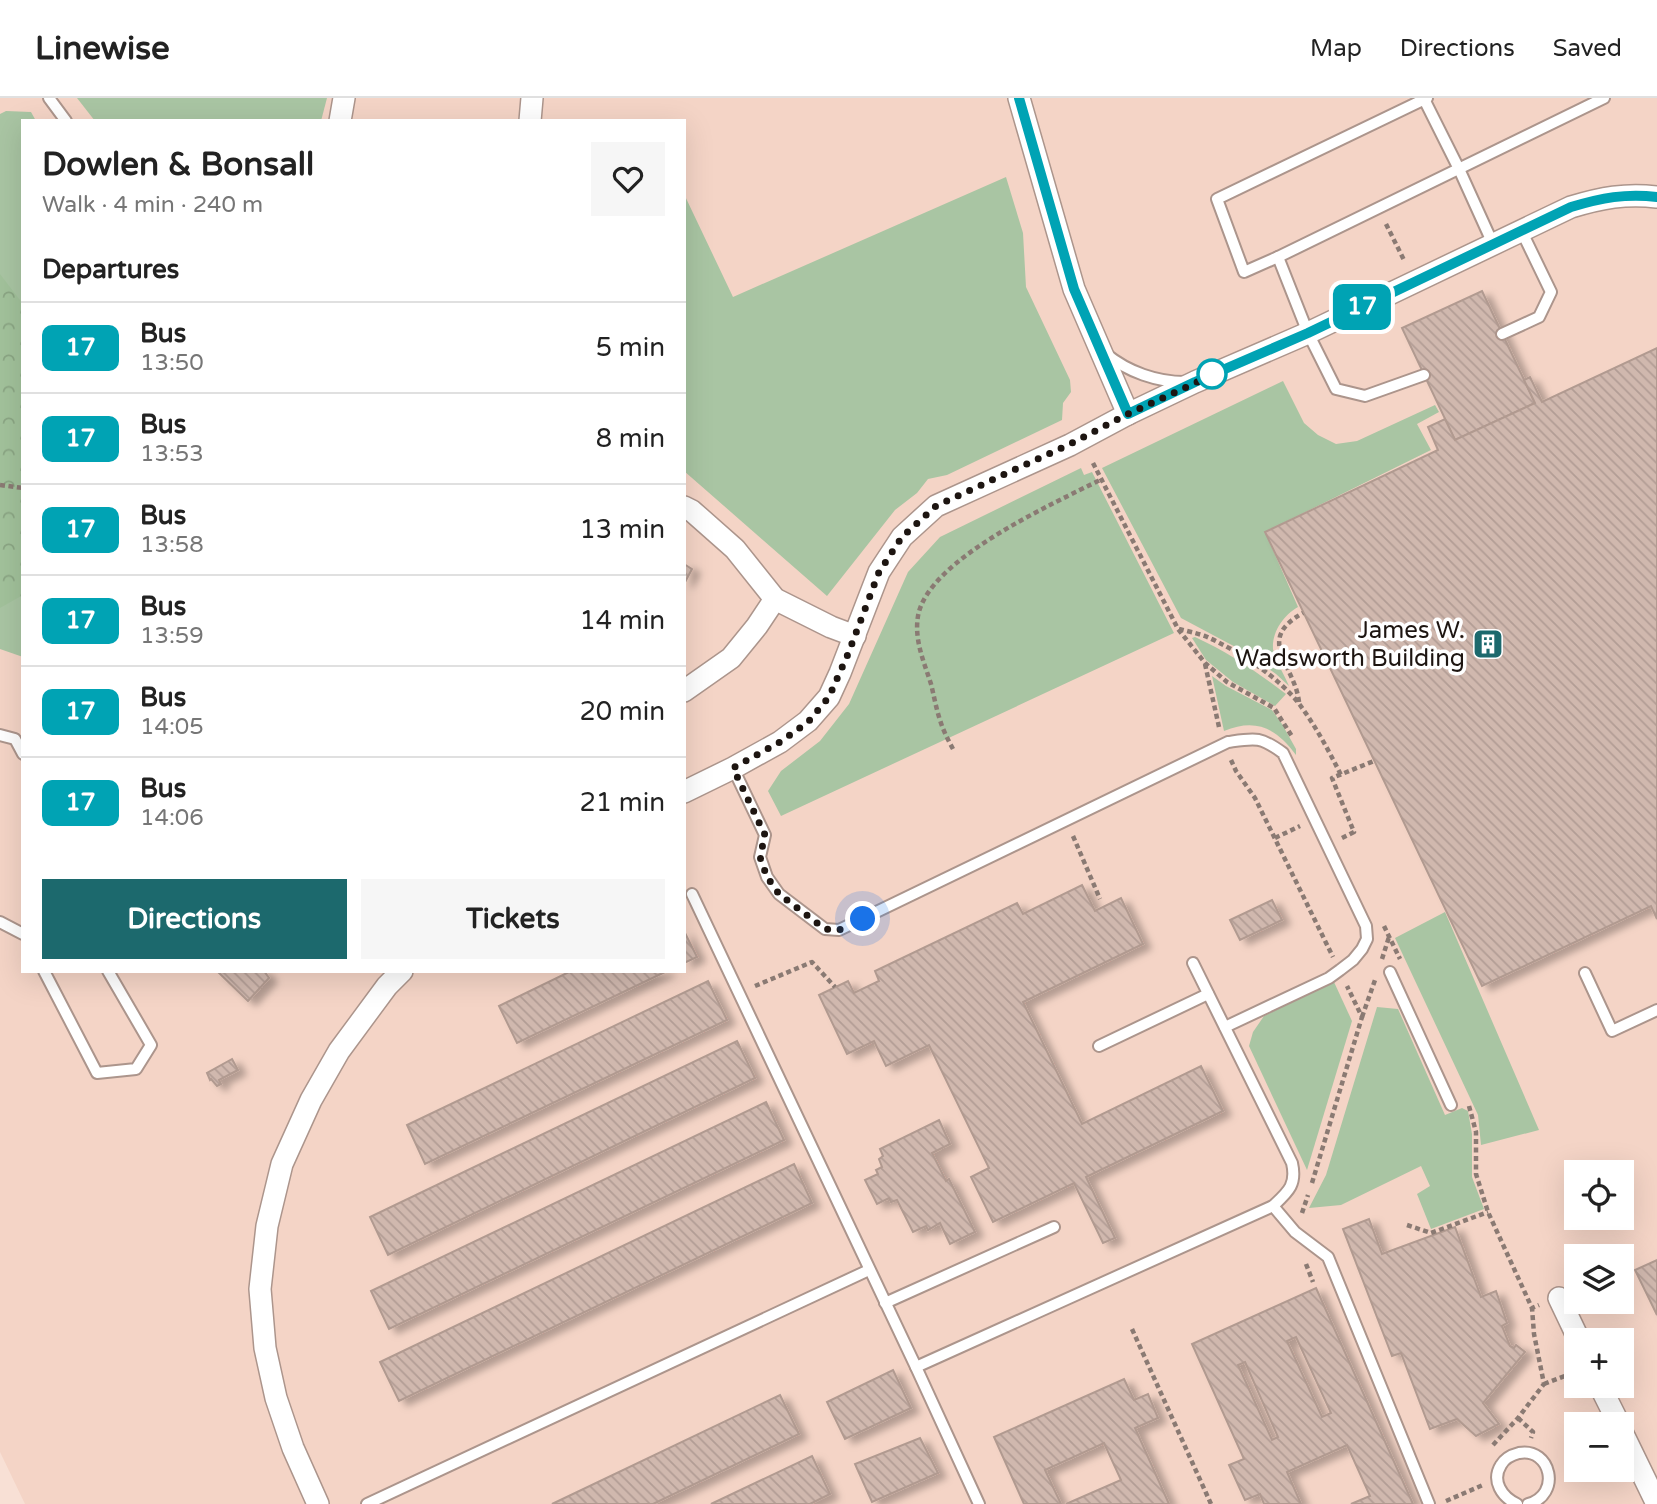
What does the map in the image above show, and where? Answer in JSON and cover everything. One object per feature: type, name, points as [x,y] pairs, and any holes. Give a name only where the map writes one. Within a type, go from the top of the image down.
[{"type":"street","points":[[340,119],[344,98]]},
{"type":"street","points":[[530,119],[532,98]]},
{"type":"street","points":[[1019,98],[1074,289],[1128,414]]},
{"type":"street","points":[[686,791],[780,742],[808,722],[829,697],[879,572],[902,537],[936,506],[1571,207],[1601,198],[1636,195],[1657,197]]},
{"type":"street","points":[[686,508],[735,549],[775,599],[855,636]]},
{"type":"street","points":[[686,690],[731,658],[775,599]]},
{"type":"street","points":[[318,1504],[293,1448],[276,1398],[265,1348],[260,1289],[267,1226],[282,1164],[311,1100],[339,1051],[387,986],[400,973]]},
{"type":"street","points":[[1559,1298],[1573,1328]]},
{"type":"street","points":[[1634,1457],[1657,1504]]},
{"type":"lane","points":[[49,98],[65,119]]},
{"type":"lane","points":[[1493,244],[1459,169],[1425,99],[1217,200],[1244,272],[1278,257],[1459,169],[1604,98]]},
{"type":"lane","points":[[1502,334],[1539,317],[1551,292],[1521,230]]},
{"type":"lane","points":[[1278,257],[1308,333],[1336,389],[1366,396],[1424,374]]},
{"type":"lane","points":[[1101,350],[1143,375],[1168,381],[1195,382]]},
{"type":"lane","points":[[0,735],[15,739],[21,750]]},
{"type":"lane","points":[[733,768],[765,835],[760,857],[767,877],[779,894],[825,929],[839,930],[1228,742],[1250,739],[1267,741],[1283,753],[1366,926],[1367,939],[1363,949],[1353,960],[1329,978],[1225,1027]]},
{"type":"lane","points":[[692,894],[979,1504]]},
{"type":"lane","points":[[0,922],[21,933]]},
{"type":"lane","points":[[916,1367],[1272,1206],[1293,1184],[1292,1164],[1194,962]]},
{"type":"lane","points":[[1390,972],[1451,1105]]},
{"type":"lane","points":[[45,973],[97,1073],[136,1069],[151,1045],[109,973]]},
{"type":"lane","points":[[1585,973],[1612,1031],[1657,1010]]},
{"type":"lane","points":[[1099,1046],[1208,994]]},
{"type":"lane","points":[[1272,1206],[1295,1232],[1328,1257],[1429,1504]]},
{"type":"lane","points":[[885,1303],[1054,1227]]},
{"type":"lane","points":[[367,1504],[869,1270]]},
{"type":"lane","points":[[1517,1504],[1509,1501],[1503,1494],[1497,1478],[1502,1463],[1508,1457],[1524,1452],[1541,1459],[1549,1474],[1547,1490],[1533,1503]]},
{"type":"path","points":[[1386,224],[1405,262]]},
{"type":"path","points":[[953,749],[940,720],[918,641],[918,614],[928,592],[955,564],[997,534],[1102,479]]},
{"type":"path","points":[[0,485],[21,488]]},
{"type":"path","points":[[1299,703],[1298,691],[1279,650],[1281,635],[1289,621],[1303,613]]},
{"type":"path","points":[[1178,629],[1204,636],[1271,675],[1299,703],[1323,739],[1341,775]]},
{"type":"path","points":[[1205,663],[1219,728],[1211,733]]},
{"type":"path","points":[[1230,759],[1255,798],[1336,963]]},
{"type":"path","points":[[1342,838],[1354,832],[1332,778],[1374,761]]},
{"type":"path","points":[[1275,838],[1301,826]]},
{"type":"path","points":[[1073,836],[1100,899]]},
{"type":"path","points":[[755,986],[812,962],[835,987]]},
{"type":"path","points":[[1313,1282],[1295,1232],[1362,1017],[1342,975]]},
{"type":"path","points":[[1407,1225],[1431,1233],[1488,1212]]},
{"type":"path","points":[[1532,1308],[1544,1384]]},
{"type":"path","points":[[1132,1329],[1211,1504]]},
{"type":"path","points":[[1518,1418],[1544,1384],[1564,1376]]},
{"type":"path","points":[[1438,1504],[1497,1478]]},
{"type":"shaded area","points":[[0,98],[1657,98],[1657,1504],[25,1504],[0,1452]]},
{"type":"green space","points":[[77,98],[327,98],[322,119],[93,119]]},
{"type":"green space","points":[[6,111],[31,112],[35,119],[21,119],[21,656],[0,649],[0,114]]},
{"type":"green space","points":[[1006,177],[1023,233],[1026,287],[1070,380],[1071,392],[1063,403],[1062,420],[947,475],[928,479],[917,493],[895,510],[827,596],[686,473],[686,198],[733,297]]},
{"type":"green space","points":[[0,274],[21,301],[21,596],[0,608]]},
{"type":"green space","points":[[1283,381],[1304,423],[1318,435],[1336,444],[1357,441],[1435,405],[1439,412],[1417,424],[1431,450],[1265,532],[1298,607],[1280,624],[1273,642],[1275,657],[1289,686],[1243,651],[1181,618],[1102,468]]},
{"type":"green space","points":[[1081,468],[1084,475],[1092,472],[1174,633],[781,816],[768,791],[781,771],[820,741],[849,704],[908,572],[940,537]]},
{"type":"green space","points":[[1195,637],[1242,663],[1286,694],[1275,706],[1233,682],[1206,660],[1192,638]]},
{"type":"green space","points":[[1212,676],[1272,710],[1296,749],[1296,755],[1281,738],[1264,728],[1246,725],[1224,731]]},
{"type":"green space","points":[[1445,912],[1539,1130],[1481,1145],[1478,1115],[1395,938]]},
{"type":"green space","points":[[1334,982],[1352,1021],[1307,1170],[1249,1046],[1253,1032],[1264,1016]]},
{"type":"green space","points":[[1377,1007],[1398,1009],[1445,1115],[1462,1108],[1468,1111],[1472,1134],[1472,1177],[1484,1209],[1431,1229],[1417,1194],[1430,1186],[1421,1166],[1341,1205],[1309,1208],[1326,1175]]},
{"type":"building","points":[[1482,291],[1535,403],[1455,440],[1402,328]]},
{"type":"building","name":"James W. Wadsworth Building","points":[[1657,348],[1657,919],[1651,906],[1482,986],[1265,532],[1438,450],[1428,427],[1445,419],[1455,440],[1535,403],[1524,380],[1530,377],[1542,402]]},
{"type":"building","points":[[686,565],[692,569],[686,580]]},
{"type":"building","points":[[1082,885],[1095,911],[1121,898],[1143,944],[1023,1002],[1082,1124],[1201,1066],[1223,1111],[1086,1177],[1115,1238],[1103,1243],[1074,1183],[993,1222],[971,1177],[989,1168],[929,1045],[886,1066],[874,1041],[847,1054],[819,995],[848,981],[854,993],[879,981],[875,971],[1017,903],[1023,914]]},
{"type":"building","points":[[1272,900],[1282,920],[1240,940],[1230,920]]},
{"type":"building","points":[[686,935],[697,957],[686,962]]},
{"type":"building","points":[[219,973],[265,973],[269,978],[248,1001]]},
{"type":"building","points":[[567,973],[663,973],[517,1043],[499,1006]]},
{"type":"building","points":[[708,981],[727,1020],[425,1164],[407,1125]]},
{"type":"building","points":[[737,1041],[755,1078],[388,1255],[370,1217]]},
{"type":"building","points":[[232,1059],[238,1070],[219,1080],[221,1084],[217,1086],[207,1073]]},
{"type":"building","points":[[766,1102],[784,1140],[389,1329],[371,1291]]},
{"type":"building","points":[[939,1120],[950,1144],[932,1153],[946,1181],[949,1179],[975,1232],[950,1244],[940,1223],[928,1230],[926,1226],[913,1232],[897,1200],[891,1202],[889,1198],[877,1204],[865,1180],[878,1174],[876,1170],[882,1167],[879,1159],[883,1156],[880,1149]]},
{"type":"building","points":[[794,1164],[812,1203],[399,1401],[380,1362]]},
{"type":"building","points":[[1369,1219],[1382,1254],[1455,1227],[1481,1297],[1496,1291],[1507,1323],[1502,1326],[1510,1346],[1514,1348],[1516,1345],[1525,1352],[1483,1403],[1499,1424],[1476,1436],[1457,1419],[1430,1429],[1401,1353],[1392,1356],[1343,1229]]},
{"type":"building","points":[[1657,1260],[1657,1315],[1635,1270]]},
{"type":"building","points":[[1316,1288],[1413,1504],[1351,1504],[1370,1496],[1347,1445],[1287,1472],[1301,1504],[1264,1504],[1260,1494],[1245,1500],[1229,1465],[1244,1459],[1192,1344]],"holes":[[[1296,1337],[1331,1413],[1322,1417],[1287,1341]],[[1245,1362],[1278,1437],[1272,1440],[1238,1365]]]},
{"type":"building","points":[[893,1370],[911,1408],[845,1439],[827,1402]]},
{"type":"building","points":[[1124,1379],[1134,1400],[1148,1394],[1158,1418],[1135,1428],[1169,1504],[1066,1504],[1121,1480],[1104,1443],[1045,1470],[1061,1504],[1024,1504],[994,1437]]},
{"type":"building","points":[[780,1395],[799,1434],[653,1504],[552,1504]]},
{"type":"building","points":[[920,1438],[938,1473],[872,1502],[855,1464]]},
{"type":"building","points":[[812,1456],[830,1494],[810,1504],[711,1504]]},
{"type":"bus line","name":"17","points":[[1019,98],[1074,289],[1128,414],[1308,333],[1571,207],[1601,198],[1636,195],[1657,197]]},
{"type":"place","name":"James W. Wadsworth Building","points":[[1488,644]]},
{"type":"route","points":[[863,919],[839,930],[825,929],[779,894],[767,877],[760,857],[765,835],[733,768],[780,742],[808,722],[829,697],[879,572],[902,537],[936,506],[1219,372],[1212,374]]}]
